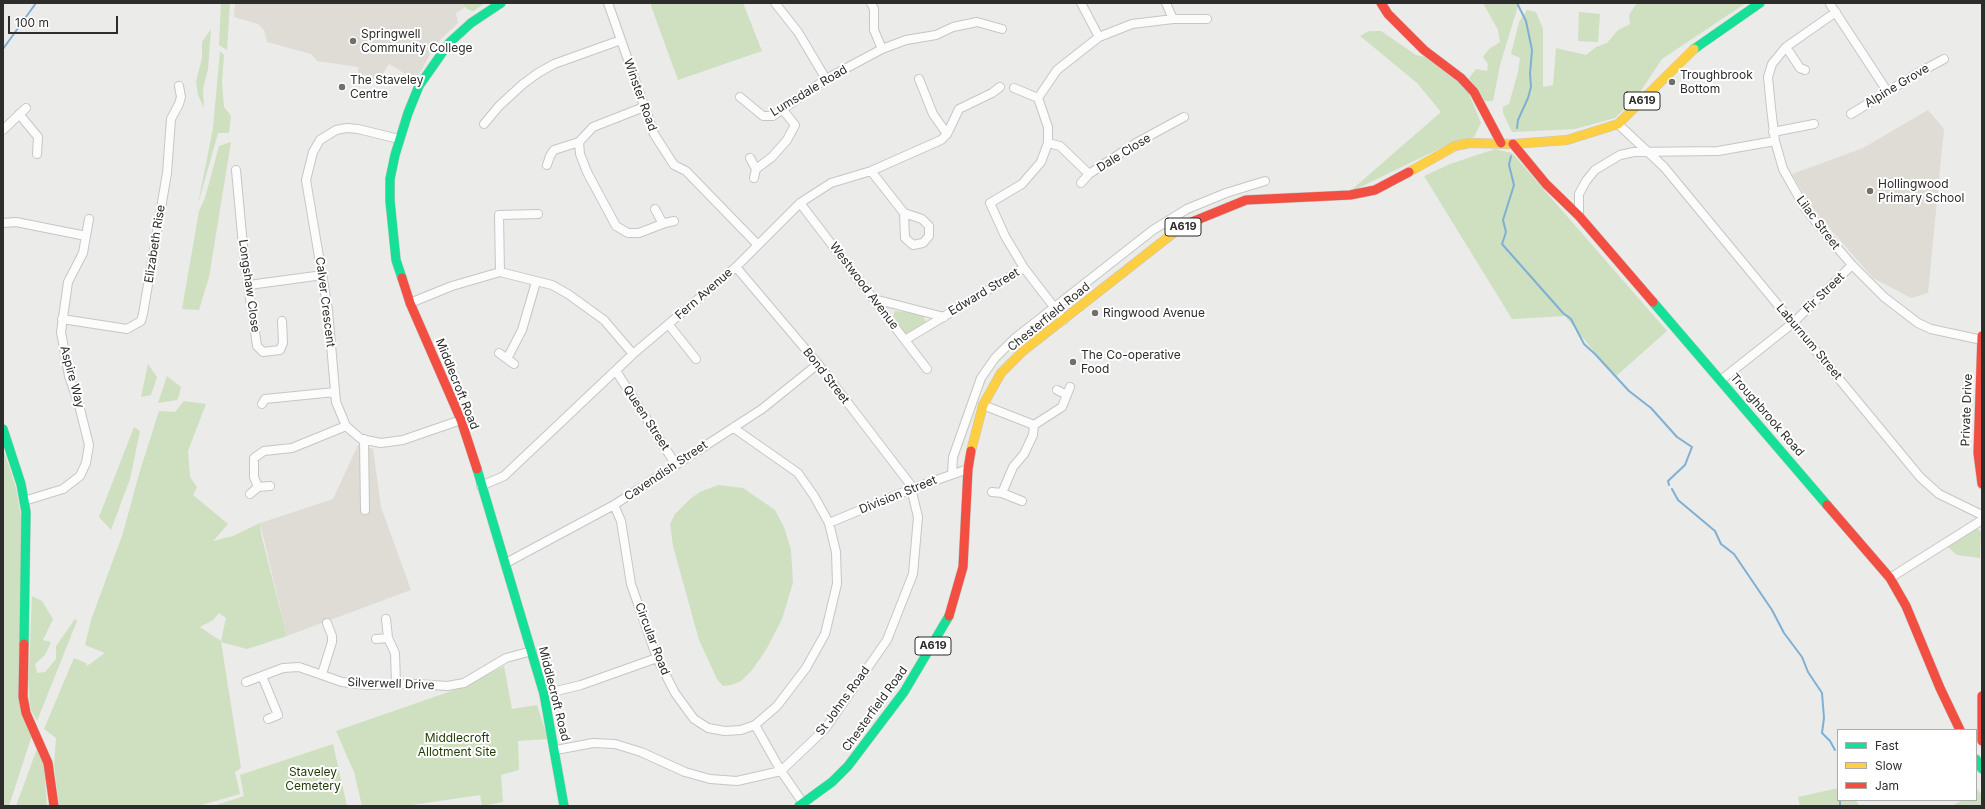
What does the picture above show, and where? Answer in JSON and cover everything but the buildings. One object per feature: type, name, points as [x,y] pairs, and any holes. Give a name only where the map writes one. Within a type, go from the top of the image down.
[{"type":"main road","name":"Middlecroft Road","points":[[501,3],[471,23],[449,43],[419,86],[399,139],[390,179],[390,201],[396,260],[410,302],[461,420],[532,651],[544,694],[556,750],[564,806]]},
{"type":"main road","points":[[1381,3],[1388,14],[1424,50],[1461,78],[1474,92],[1483,106],[1501,143]]},
{"type":"main road","name":"A619","points":[[1501,143],[1513,144],[1567,140],[1618,124],[1628,116],[1682,59],[1702,42],[1760,3]]},
{"type":"main road","name":"Chesterfield Road","points":[[801,805],[837,777],[879,727],[915,675],[948,621],[963,567],[968,469],[973,439],[983,405],[1001,373],[1023,351],[1166,238],[1187,224],[1219,210],[1246,200],[1262,198],[1350,195],[1375,190],[1455,146],[1470,143],[1501,143]]},
{"type":"main road","name":"Troughbrook Road","points":[[1513,144],[1546,184],[1579,216],[1890,578],[1906,606],[1940,688],[1960,729]]},
{"type":"main road","name":"Private Drive","points":[[1982,339],[1978,454],[1982,484]]},
{"type":"main road","points":[[3,429],[21,484],[24,501],[26,528],[23,697],[26,713],[48,763],[54,806]]},
{"type":"main road","points":[[1982,696],[1982,741]]},
{"type":"street","name":"Winster Road","points":[[608,3],[654,134],[674,165],[686,171],[757,244]]},
{"type":"street","points":[[775,3],[798,32],[826,79]]},
{"type":"street","points":[[871,3],[874,9],[874,30],[882,49]]},
{"type":"street","points":[[1081,3],[1099,37]]},
{"type":"street","points":[[1166,3],[1172,19]]},
{"type":"street","points":[[1830,4],[1887,91]]},
{"type":"street","name":"Lilac Street","points":[[1836,12],[1786,47],[1772,64],[1768,77],[1773,132],[1783,169],[1805,208],[1852,265],[1884,297],[1918,323],[1931,330],[1982,339]]},
{"type":"street","points":[[1038,98],[1057,70],[1099,37],[1132,24],[1172,19],[1207,19]]},
{"type":"street","name":"Lumsdale Road","points":[[740,97],[763,116],[773,116],[826,79],[882,49],[906,40],[936,35],[953,27],[977,22],[1002,29]]},
{"type":"street","points":[[484,124],[499,106],[523,84],[538,73],[554,64],[621,40]]},
{"type":"street","points":[[1786,47],[1800,68],[1805,70]]},
{"type":"street","name":"Alpine Grove","points":[[1851,114],[1887,91],[1944,59]]},
{"type":"street","points":[[919,79],[933,114],[947,134],[959,109],[992,93],[1000,87]]},
{"type":"street","name":"Elizabeth Rise","points":[[62,319],[127,329],[141,321],[167,173],[170,125],[181,96],[179,86]]},
{"type":"street","points":[[1014,88],[1038,98],[1048,127],[1048,143],[1041,162],[1022,184],[990,203],[1024,268],[1064,320]]},
{"type":"street","points":[[3,130],[26,108]]},
{"type":"street","points":[[547,166],[550,156],[554,150],[579,142],[593,127],[644,108]]},
{"type":"street","points":[[754,178],[756,169],[772,157],[787,140],[794,125],[783,110]]},
{"type":"street","points":[[19,114],[38,137],[37,154]]},
{"type":"street","name":"Dale Close","points":[[1048,143],[1060,146],[1089,174],[1136,143],[1184,117]]},
{"type":"street","name":"Laburnum Street","points":[[1618,124],[1664,167],[1920,477],[1939,494],[1982,515]]},
{"type":"street","points":[[1773,132],[1814,124]]},
{"type":"street","name":"Calver Crescent","points":[[399,139],[347,128],[326,135],[320,140],[313,152],[306,180],[328,310],[335,392],[340,412],[346,426],[361,439],[381,443],[403,440],[461,420]]},
{"type":"street","name":"Fern Avenue","points":[[481,486],[504,476],[633,354],[736,267],[757,244],[800,203],[831,183],[871,171],[941,140],[947,134]]},
{"type":"street","points":[[1579,216],[1579,194],[1586,180],[1595,170],[1620,155],[1634,152],[1718,151],[1775,141]]},
{"type":"street","points":[[579,142],[580,154],[587,172],[616,226],[628,233],[639,233],[674,221]]},
{"type":"street","points":[[750,158],[756,169]]},
{"type":"street","name":"Longshaw Close","points":[[236,170],[244,256],[257,346],[263,352],[280,350],[283,343],[282,321]]},
{"type":"street","points":[[871,171],[904,213]]},
{"type":"street","points":[[1081,183],[1089,174]]},
{"type":"street","name":"Chesterfield Road","points":[[952,474],[953,457],[981,378],[995,358],[1014,339],[1153,230],[1187,209],[1226,193],[1265,181]]},
{"type":"street","name":"Westwood Avenue","points":[[800,203],[927,369]]},
{"type":"street","points":[[655,209],[663,224]]},
{"type":"street","points":[[500,272],[499,215],[538,214]]},
{"type":"street","name":"Aspire Way","points":[[24,501],[63,489],[80,476],[86,463],[89,445],[84,422],[64,353],[61,332],[68,282],[83,253],[89,220]]},
{"type":"street","points":[[3,223],[16,222],[86,236]]},
{"type":"street","name":"Fir Street","points":[[1721,380],[1793,323],[1852,265]]},
{"type":"street","name":"Bond Street","points":[[736,267],[818,364],[910,484],[911,489]]},
{"type":"street","name":"Edward Street","points":[[874,299],[944,317],[1024,268]]},
{"type":"street","points":[[410,302],[452,286],[500,272],[552,285],[568,294],[604,320],[633,354]]},
{"type":"street","points":[[249,285],[323,275]]},
{"type":"street","points":[[507,359],[522,330],[536,282]]},
{"type":"street","points":[[904,340],[944,317]]},
{"type":"street","points":[[669,325],[696,359]]},
{"type":"street","points":[[499,353],[514,364]]},
{"type":"street","name":"Cavendish Street","points":[[506,563],[614,505],[762,409],[818,364]]},
{"type":"street","name":"Queen Street","points":[[616,371],[676,465]]},
{"type":"street","points":[[1034,425],[1062,407],[1069,391],[1057,390]]},
{"type":"street","points":[[262,404],[266,399],[335,392]]},
{"type":"street","points":[[983,405],[1034,425]]},
{"type":"street","points":[[1002,493],[1014,467],[1024,454],[1033,435],[1034,425]]},
{"type":"street","points":[[258,487],[254,477],[254,458],[264,451],[292,448],[346,426]]},
{"type":"street","name":"Circular Road","points":[[614,505],[621,521],[631,584],[657,658],[675,693],[694,719],[708,728],[725,732],[741,730],[755,725],[777,706],[806,668],[825,634],[837,584],[836,552],[829,523],[814,496],[798,473],[734,427]]},
{"type":"street","points":[[364,439],[365,510]]},
{"type":"street","name":"Division Street","points":[[829,523],[911,489],[968,469]]},
{"type":"street","points":[[250,494],[258,487],[270,486]]},
{"type":"street","name":"St Johns Road","points":[[781,771],[825,729],[887,640],[913,574],[918,517],[911,489]]},
{"type":"street","points":[[992,492],[1002,493],[1022,501]]},
{"type":"street","points":[[1890,578],[1982,520]]},
{"type":"street","points":[[386,619],[388,638],[395,653],[396,684]]},
{"type":"street","points":[[322,674],[332,642],[332,636],[327,624]]},
{"type":"street","points":[[376,639],[388,638]]},
{"type":"street","name":"Silverwell Drive","points":[[246,682],[283,668],[299,667],[342,682],[366,685],[417,684],[447,686],[464,683],[506,658],[532,651]]},
{"type":"street","points":[[544,694],[581,685],[657,658]]},
{"type":"street","points":[[262,676],[281,713],[268,719]]},
{"type":"street","points":[[755,725],[801,805]]},
{"type":"street","points":[[556,750],[593,743],[615,744],[641,752],[684,772],[724,780],[736,781],[781,771]]},
{"type":"shaded area","name":"Springwell Community College","points":[[235,3],[485,3],[473,11],[465,7],[456,13],[458,23],[441,39],[431,52],[419,75],[409,76],[389,64],[379,80],[358,75],[358,67],[317,61],[311,54],[267,42],[264,30],[258,24],[234,17]]},
{"type":"shaded area","name":"Hollingwood Primary School","points":[[1928,110],[1944,129],[1928,293],[1911,298],[1873,278],[1812,208],[1792,174],[1863,148]]},
{"type":"shaded area","points":[[358,445],[373,449],[381,507],[411,590],[287,636],[260,523],[333,499]]},
{"type":"green space","points":[[221,3],[230,3],[227,50],[219,45]]},
{"type":"green space","points":[[463,3],[485,3],[473,11],[467,9]]},
{"type":"green space","points":[[650,3],[743,3],[762,51],[678,80]]},
{"type":"green space","points":[[1483,3],[1516,3],[1518,6],[1500,65],[1493,101],[1485,101],[1469,78],[1476,69],[1487,71],[1488,64],[1483,57],[1489,49],[1500,42],[1498,30]]},
{"type":"green space","points":[[1637,3],[1746,3],[1662,59],[1638,95],[1615,118],[1575,129],[1512,132],[1503,113],[1503,107],[1509,104],[1518,72],[1520,58],[1511,54],[1519,22],[1527,10],[1536,12],[1543,29],[1543,87],[1553,85],[1556,48],[1586,55],[1596,47],[1607,43],[1618,30],[1630,24],[1629,15]]},
{"type":"green space","points":[[1579,12],[1600,14],[1598,42],[1578,41]]},
{"type":"green space","points":[[211,29],[208,69],[203,89],[204,108],[198,95],[196,82],[202,58],[202,42]]},
{"type":"green space","points":[[1369,31],[1381,31],[1416,55],[1425,57],[1467,89],[1481,123],[1474,137],[1443,147],[1348,193],[1441,112],[1417,83],[1360,36]]},
{"type":"green space","points":[[220,51],[224,55],[222,82],[224,107],[231,116],[229,133],[218,133],[198,204],[213,128]]},
{"type":"green space","points":[[231,142],[209,277],[199,310],[182,309],[199,211],[205,198],[219,146]]},
{"type":"green space","points":[[1495,149],[1512,153],[1667,331],[1615,377],[1565,316],[1512,319],[1424,176],[1450,164]]},
{"type":"green space","points":[[895,311],[922,314],[926,322],[908,334],[904,333],[892,319]]},
{"type":"green space","points":[[148,364],[157,377],[151,395],[141,397]]},
{"type":"green space","points":[[167,376],[181,387],[179,396],[177,400],[158,403]]},
{"type":"green space","points":[[184,401],[206,404],[188,451],[190,477],[197,487],[193,495],[228,524],[213,541],[233,536],[260,523],[261,534],[287,636],[247,649],[221,642],[241,768],[235,772],[240,794],[198,806],[59,806],[54,765],[56,738],[44,729],[74,658],[86,663],[87,666],[105,653],[85,645],[91,620],[123,533],[139,474],[159,411],[175,412]],"holes":[[[219,613],[226,618],[221,641],[200,627],[213,620]]]},
{"type":"green space","points":[[134,427],[140,431],[130,479],[111,530],[99,517]]},
{"type":"green space","points":[[3,448],[16,488],[23,528],[31,738],[9,806],[3,806]]},
{"type":"green space","points":[[718,485],[743,488],[775,510],[784,527],[791,550],[793,583],[782,619],[766,650],[752,670],[741,681],[723,686],[717,679],[699,640],[673,546],[670,524],[675,514],[690,499],[700,492]]},
{"type":"green space","points":[[1977,528],[1981,532],[1980,558],[1957,555],[1948,547]]},
{"type":"green space","points":[[32,596],[42,601],[53,619],[43,640],[51,642],[45,655],[35,664],[37,673],[45,672],[56,659],[56,646],[75,619],[77,621],[37,721],[31,710],[28,695]]},
{"type":"green space","name":"Middlecroft Allotment Site","points":[[504,666],[512,709],[537,705],[548,739],[518,741],[519,770],[501,775],[503,802],[482,806],[480,795],[405,806],[362,806],[354,772],[336,731],[463,687]]},
{"type":"green space","name":"Staveley Cemetery","points":[[333,744],[347,806],[213,806],[244,796],[240,775]]},
{"type":"green space","points":[[38,746],[44,766],[47,806],[16,806]]},
{"type":"green space","points":[[1837,788],[1837,801],[1856,801],[1859,806],[1800,806],[1798,797]]},
{"type":"green space","points":[[1977,789],[1982,795],[1982,806],[1952,806],[1960,801],[1977,801]]},
{"type":"waterway","points":[[3,49],[36,3]]},
{"type":"waterway","points":[[1517,3],[1526,21],[1532,50],[1530,74],[1531,87],[1528,98],[1518,120],[1517,128]]},
{"type":"waterway","points":[[1511,156],[1509,165],[1514,185],[1503,220],[1506,232],[1502,244],[1563,313],[1571,319],[1584,344],[1629,391],[1651,408],[1677,437],[1692,447],[1685,465],[1668,481],[1669,485]]},
{"type":"waterway","points":[[1672,489],[1678,500],[1715,531],[1721,544],[1734,554],[1772,610],[1784,633],[1802,657],[1808,672],[1822,693],[1824,718],[1822,733],[1830,741],[1835,750]]},
{"type":"waterway","points":[[1840,801],[1840,806]]},
{"type":"traffic: fast","points":[[402,278],[396,260],[390,201],[390,179],[395,155],[408,113],[419,86],[449,43],[471,23],[501,3]]},
{"type":"traffic: fast","points":[[1694,49],[1760,3]]},
{"type":"traffic: fast","points":[[1653,302],[1827,505]]},
{"type":"traffic: fast","points":[[3,429],[21,484],[26,512],[24,644]]},
{"type":"traffic: fast","points":[[477,469],[544,694],[564,806]]},
{"type":"traffic: fast","points":[[799,806],[832,782],[848,766],[904,692],[949,616]]},
{"type":"traffic: fast","points":[[1977,761],[1982,769]]},
{"type":"traffic: slow","points":[[1409,172],[1455,146],[1470,143],[1513,144],[1567,140],[1618,124],[1694,49]]},
{"type":"traffic: slow","points":[[971,451],[983,405],[1001,373],[1023,351],[1176,231]]},
{"type":"traffic: jam","points":[[1381,3],[1388,14],[1424,50],[1461,78],[1474,92],[1501,143]]},
{"type":"traffic: jam","points":[[1513,144],[1546,184],[1579,216],[1653,302]]},
{"type":"traffic: jam","points":[[1176,231],[1187,224],[1246,200],[1350,195],[1375,190],[1409,172]]},
{"type":"traffic: jam","points":[[402,278],[410,303],[461,420],[477,469]]},
{"type":"traffic: jam","points":[[1982,336],[1978,453],[1982,484]]},
{"type":"traffic: jam","points":[[949,616],[963,567],[968,469],[971,451]]},
{"type":"traffic: jam","points":[[1827,505],[1890,578],[1906,606],[1940,688],[1960,729]]},
{"type":"traffic: jam","points":[[24,644],[23,697],[26,713],[48,763],[54,806]]},
{"type":"traffic: jam","points":[[1982,696],[1982,741]]},
{"type":"place","name":"Springwell Community College","points":[[353,41]]},
{"type":"place","name":"Troughbrook Bottom","points":[[1672,82]]},
{"type":"place","name":"The Staveley Centre","points":[[342,87]]},
{"type":"place","name":"Hollingwood Primary School","points":[[1870,191]]},
{"type":"place","name":"Ringwood Avenue","points":[[1095,313]]},
{"type":"place","name":"The Co-operative Food","points":[[1073,362]]}]
